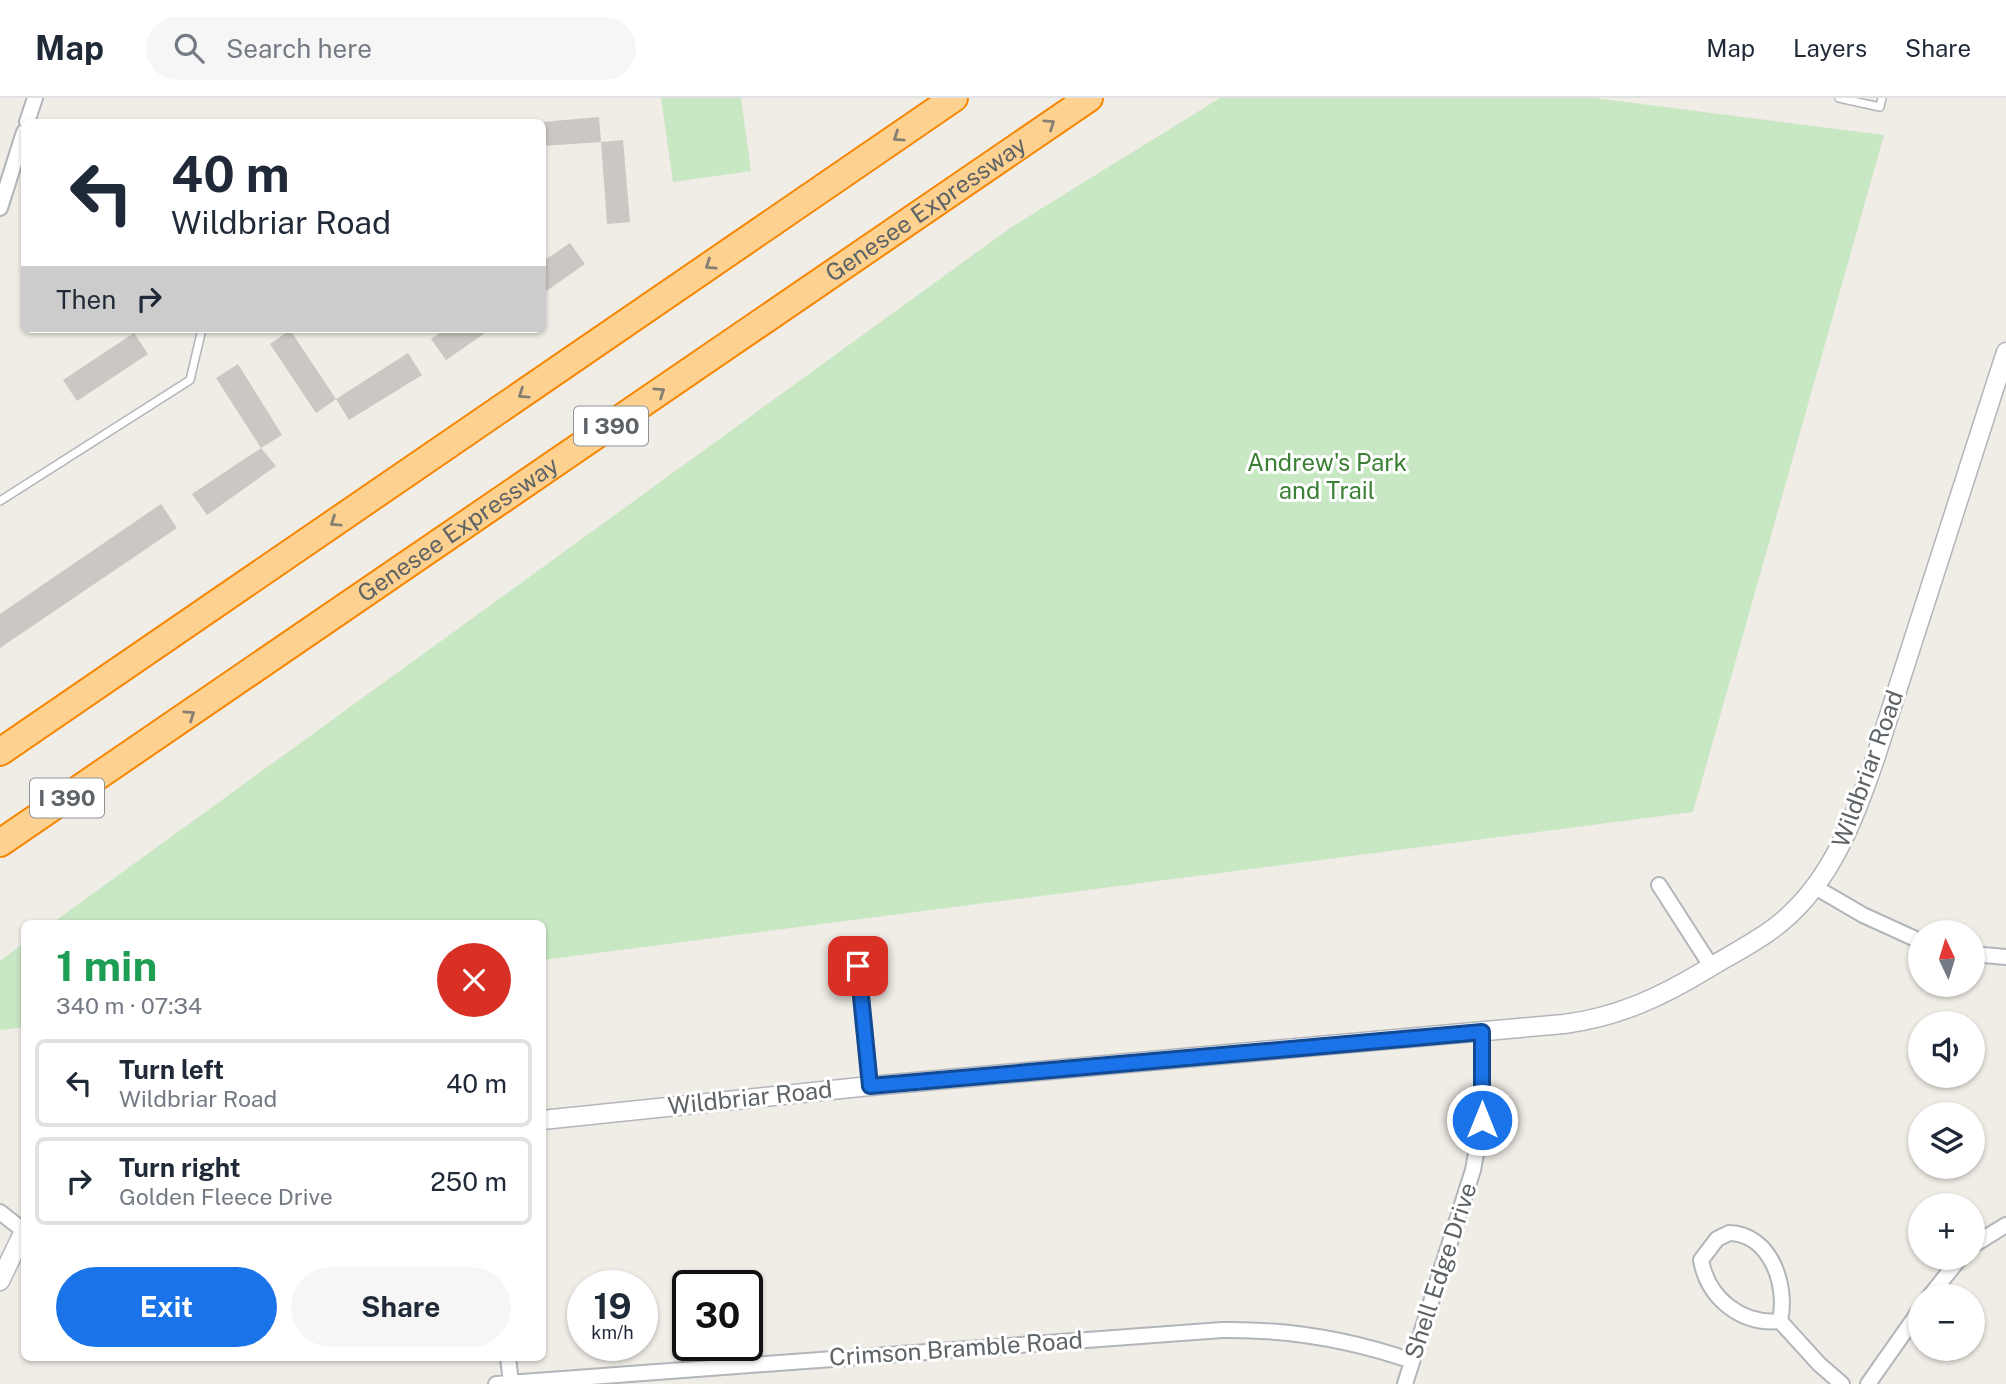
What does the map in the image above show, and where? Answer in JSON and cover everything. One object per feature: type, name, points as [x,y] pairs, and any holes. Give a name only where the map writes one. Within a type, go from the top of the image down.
[{"type":"highway","points":[[0,752],[954,98]]},
{"type":"highway","name":"Genesee Expressway","points":[[0,843],[1088,98]]},
{"type":"highway","points":[[0,855],[134,753]]},
{"type":"street","points":[[28,119],[36,98]]},
{"type":"street","points":[[0,208],[20,158]]},
{"type":"street","name":"Wildbriar Road","points":[[546,1120],[870,1086],[1482,1032],[1598,1019],[1660,997],[1769,932],[1815,887],[1834,860],[1861,799],[2006,352]]},
{"type":"street","points":[[1659,884],[1711,966]]},
{"type":"street","points":[[1815,887],[1863,915],[1908,936]]},
{"type":"street","points":[[1985,955],[2006,957]]},
{"type":"street","points":[[858,966],[870,1086]]},
{"type":"street","name":"Shell Edge Drive","points":[[1405,1384],[1473,1170],[1482,1120],[1482,1032]]},
{"type":"street","points":[[0,1212],[21,1229]]},
{"type":"street","points":[[1985,1239],[2006,1225]]},
{"type":"street","points":[[1780,1321],[1757,1322],[1732,1312],[1708,1282],[1701,1260],[1717,1239],[1729,1233],[1742,1233],[1753,1238],[1770,1259],[1779,1276],[1782,1292],[1780,1321],[1819,1364],[1842,1384]]},
{"type":"street","points":[[0,1281],[21,1237]]},
{"type":"street","points":[[1939,1284],[1950,1270]]},
{"type":"street","points":[[1868,1384],[1908,1327]]},
{"type":"street","name":"Crimson Bramble Road","points":[[504,1383],[1222,1330],[1270,1330],[1336,1338],[1412,1361]]},
{"type":"street","points":[[504,1383],[508,1361]]},
{"type":"lane","points":[[1839,98],[1880,107],[1882,98]]},
{"type":"lane","points":[[0,502],[190,380],[201,333]]},
{"type":"green space","points":[[661,98],[741,98],[751,171],[673,182]]},
{"type":"green space","name":"Andrew's Park and Trail","points":[[1220,98],[1594,98],[1884,135],[1693,812],[546,960],[546,920],[57,920],[1013,226]]},
{"type":"green space","points":[[21,945],[21,1027],[0,1030],[0,961]]},
{"type":"building","points":[[599,117],[601,142],[546,146],[546,122]]},
{"type":"building","points":[[623,140],[630,222],[607,224],[601,142]]},
{"type":"building","points":[[570,243],[585,264],[546,291],[546,259]]},
{"type":"building","points":[[134,333],[148,354],[77,401],[63,380]]},
{"type":"building","points":[[286,333],[292,333],[336,399],[316,413],[270,344]]},
{"type":"building","points":[[439,333],[485,333],[446,360],[431,339]]},
{"type":"building","points":[[408,353],[422,375],[349,420],[336,399]]},
{"type":"building","points":[[238,364],[282,435],[261,448],[216,378]]},
{"type":"building","points":[[261,448],[276,466],[207,515],[192,494]]},
{"type":"building","points":[[161,504],[177,528],[0,648],[0,614]]},
{"type":"route","points":[[858,966],[870,1086],[1482,1032],[1482,1120]]}]
